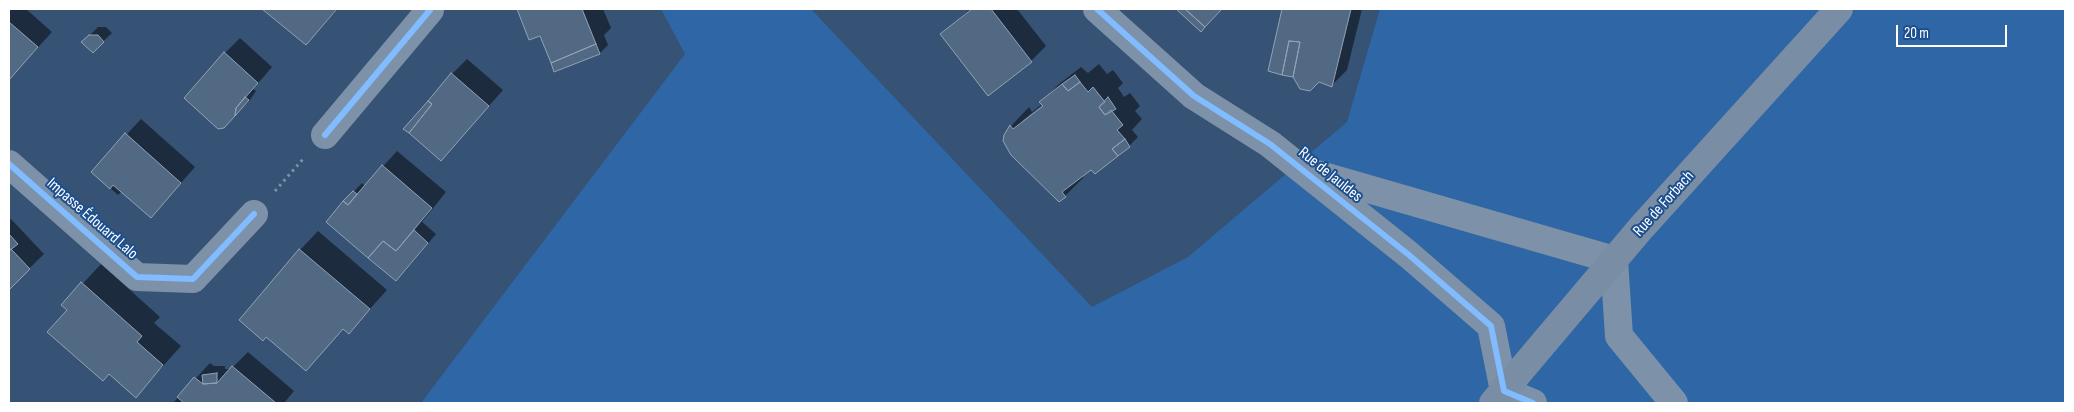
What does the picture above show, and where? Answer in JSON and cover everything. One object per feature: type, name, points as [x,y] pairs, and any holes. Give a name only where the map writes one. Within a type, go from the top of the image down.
[{"type":"main road","name":"Rue de Forbach","points":[[1498,397],[1614,260],[1840,9]]},
{"type":"street","points":[[325,135],[429,9]]},
{"type":"street","name":"Rue de Jauldes","points":[[1098,9],[1194,96],[1270,144],[1409,255],[1491,326],[1498,397]]},
{"type":"street","name":"Impasse Édouard Lalo","points":[[9,164],[137,277],[193,279],[254,214]]},
{"type":"street","name":"Rue de Jauldes","points":[[1300,169],[1614,260]]},
{"type":"street","points":[[1614,260],[1619,336],[1674,403]]},
{"type":"street","points":[[1498,397],[1533,403]]},
{"type":"path","points":[[254,214],[325,135]]},
{"type":"shaded area","points":[[661,9],[811,9],[1092,307],[1188,257],[1347,122],[1380,9],[2065,9],[2065,403],[421,403],[685,54]]},
{"type":"building","points":[[262,9],[337,9],[306,45]]},
{"type":"building","points":[[517,9],[582,9],[596,44],[551,63],[540,36],[529,40]]},
{"type":"building","points":[[972,9],[991,9],[1032,62],[988,96],[940,34]]},
{"type":"building","points":[[1176,9],[1185,9],[1205,27],[1201,32]]},
{"type":"building","points":[[1185,9],[1222,9],[1205,27]]},
{"type":"building","points":[[1282,9],[1351,9],[1332,87],[1319,82],[1310,91],[1300,89],[1293,77],[1300,42],[1289,41],[1282,75],[1268,71]]},
{"type":"building","points":[[9,22],[38,47],[9,80]]},
{"type":"building","points":[[89,35],[98,35],[104,42],[93,53],[81,42]]},
{"type":"building","points":[[1289,41],[1300,42],[1293,77],[1282,75]]},
{"type":"building","points":[[596,44],[600,54],[554,72],[551,63]]},
{"type":"building","points":[[224,52],[258,83],[236,108],[235,116],[224,128],[218,129],[184,98]]},
{"type":"building","points":[[451,73],[489,106],[441,161],[409,133],[432,104],[428,101]]},
{"type":"building","points":[[1075,75],[1080,82],[1068,91],[1062,84]]},
{"type":"building","points":[[1080,82],[1088,92],[1093,87],[1105,102],[1099,107],[1105,115],[1111,110],[1123,125],[1117,130],[1125,139],[1112,149],[1118,156],[1095,174],[1091,170],[1062,192],[1066,197],[1059,202],[1011,155],[1003,141],[1004,135],[1010,125],[1013,129],[1043,106],[1039,102],[1062,84],[1068,91]]},
{"type":"building","points":[[245,97],[249,100],[235,116],[236,108]]},
{"type":"building","points":[[1108,97],[1116,109],[1105,115],[1099,107]]},
{"type":"building","points":[[428,101],[432,104],[409,133],[403,129]]},
{"type":"building","points":[[125,133],[181,183],[151,218],[113,185],[110,189],[91,172]]},
{"type":"building","points":[[1125,139],[1130,147],[1118,156],[1112,149]]},
{"type":"building","points":[[382,165],[432,208],[396,251],[383,241],[368,258],[326,222],[343,201],[348,205]]},
{"type":"building","points":[[353,191],[357,194],[348,205],[343,201]]},
{"type":"building","points":[[414,230],[428,243],[396,281],[368,258],[383,241],[396,251]]},
{"type":"building","points":[[9,234],[18,244],[9,251]]},
{"type":"building","points":[[11,249],[30,269],[9,290],[9,251]]},
{"type":"building","points":[[299,249],[370,309],[349,334],[343,329],[306,371],[266,337],[263,341],[239,320]]},
{"type":"building","points":[[81,282],[142,336],[137,342],[163,365],[136,398],[109,374],[103,381],[47,332],[67,310],[61,305]]},
{"type":"building","points":[[232,366],[276,403],[184,403],[177,397],[194,377],[203,384],[217,383]]},
{"type":"building","points":[[217,373],[217,383],[203,384],[202,375]]},
{"type":"cycle path","points":[[325,135],[429,9]]},
{"type":"cycle path","points":[[1097,9],[1194,96],[1270,144],[1409,255],[1491,326],[1504,391],[1533,403]]},
{"type":"cycle path","points":[[9,164],[137,277],[193,279],[254,214]]}]
